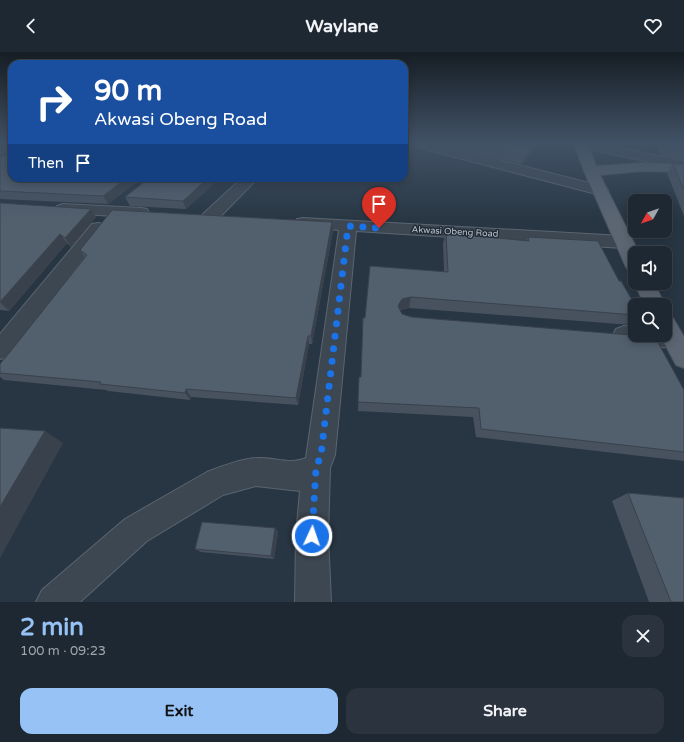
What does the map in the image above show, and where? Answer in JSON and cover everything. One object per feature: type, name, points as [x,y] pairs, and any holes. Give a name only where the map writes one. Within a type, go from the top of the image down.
[{"type":"main road","points":[[608,170],[591,171],[628,252]]},
{"type":"main road","points":[[672,336],[684,358]]},
{"type":"street","points":[[521,170],[600,190]]},
{"type":"street","points":[[232,219],[201,217],[246,182]]},
{"type":"street","points":[[0,350],[112,212],[129,197]]},
{"type":"street","points":[[48,208],[156,214]]},
{"type":"street","name":"Akwasi Obeng Road","points":[[286,222],[623,242]]},
{"type":"street","points":[[313,602],[312,536],[316,468],[321,455],[348,226]]},
{"type":"street","points":[[603,333],[628,332]]},
{"type":"street","points":[[54,602],[136,530],[217,482],[256,472],[300,476],[316,468]]},
{"type":"building","points":[[0,170],[8,170],[8,182],[122,182],[103,196],[0,191]]},
{"type":"building","points":[[675,170],[684,170],[684,190]]},
{"type":"building","points":[[144,182],[204,182],[183,201],[125,197]]},
{"type":"building","points":[[0,203],[91,209],[65,238],[60,234],[0,302]]},
{"type":"building","points":[[112,210],[332,222],[311,336],[308,336],[296,398],[186,389],[185,393],[100,384],[101,382],[0,373],[0,364],[87,255],[80,250]]},
{"type":"building","points":[[446,233],[529,241],[528,237],[598,241],[619,281],[621,281],[631,298],[628,298],[628,314],[411,297],[402,299],[398,306],[402,314],[411,317],[628,335],[628,342],[658,342],[684,390],[684,452],[481,429],[479,408],[358,402],[359,377],[361,377],[363,318],[365,318],[370,266],[448,272]]},
{"type":"building","points":[[0,428],[45,431],[0,507]]},
{"type":"building","points":[[628,493],[684,498],[684,602],[671,602]]},
{"type":"building","points":[[202,522],[275,528],[271,556],[195,549]]},
{"type":"route","points":[[312,536],[316,468],[321,455],[348,226],[379,228]]}]
